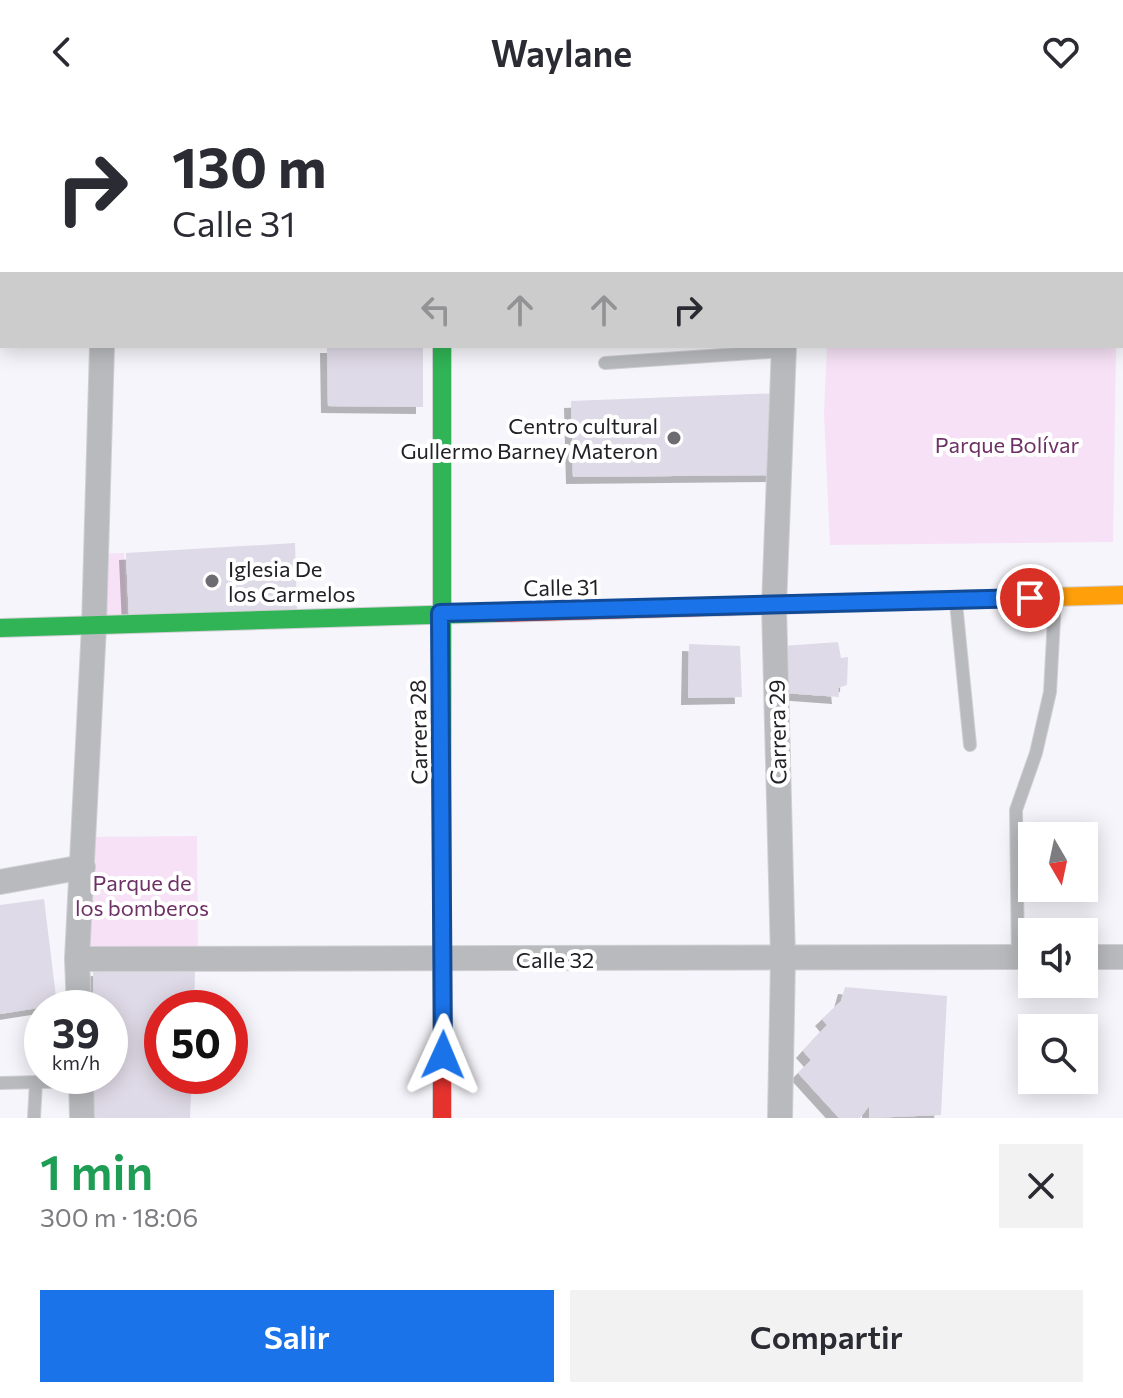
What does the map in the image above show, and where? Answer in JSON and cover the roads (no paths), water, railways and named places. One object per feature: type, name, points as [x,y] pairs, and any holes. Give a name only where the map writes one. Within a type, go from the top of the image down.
[{"type":"main road","name":"Carrera 28","points":[[442,348],[440,613],[445,959],[442,1118]]},
{"type":"main road","name":"Calle 31","points":[[0,628],[1123,595]]},
{"type":"street","points":[[78,990],[77,959],[94,626],[102,348]]},
{"type":"street","name":"Carrera 29","points":[[780,1118],[783,958],[774,606],[784,349]]},
{"type":"street","points":[[0,882],[83,867]]},
{"type":"street","name":"Calle 32","points":[[77,959],[1018,957]]},
{"type":"street","points":[[1098,957],[1123,957]]},
{"type":"street","points":[[81,1094],[82,1118]]},
{"type":"lane","points":[[605,363],[784,349]]},
{"type":"lane","points":[[1023,918],[1016,810],[1036,753],[1050,692],[1057,621],[1055,597]]},
{"type":"lane","points":[[956,600],[970,745]]},
{"type":"lane","points":[[0,1083],[24,1082]]},
{"type":"lane","points":[[34,1118],[35,1094]]},
{"type":"place","name":"Centro cultural Gullermo Barney Materon","points":[[674,438]]},
{"type":"place","name":"Iglesia De los Carmelos","points":[[212,581]]},
{"type":"park label","name":"Parque Bolívar","points":[[1007,444]]},
{"type":"park label","name":"Parque de los bomberos","points":[[142,894]]}]
